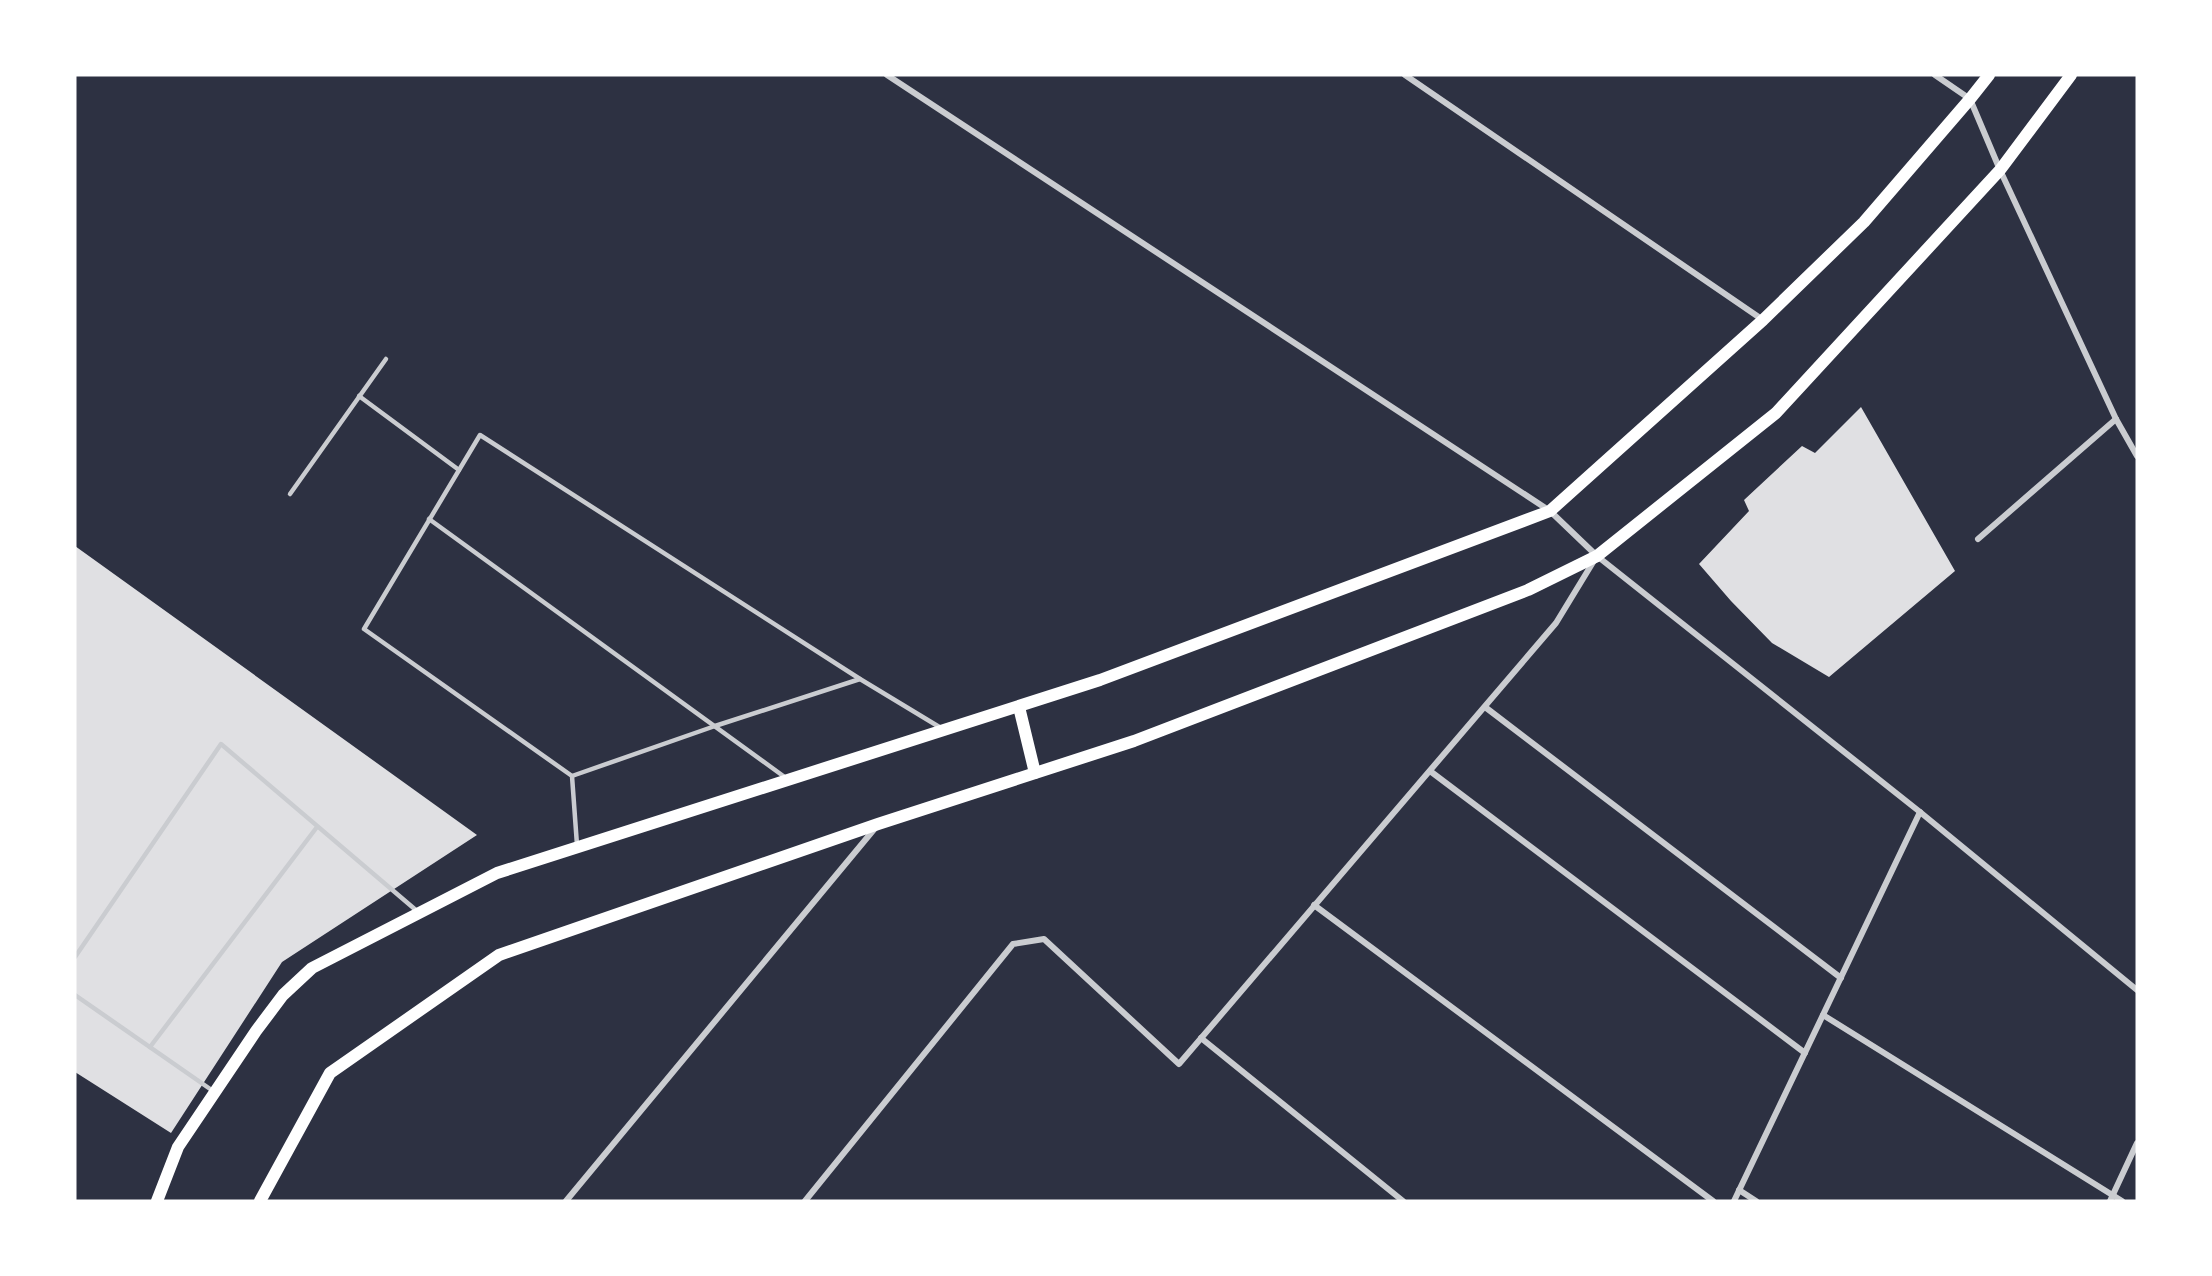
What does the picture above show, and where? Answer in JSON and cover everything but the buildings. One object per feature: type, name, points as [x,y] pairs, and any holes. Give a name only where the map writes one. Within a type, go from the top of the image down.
[{"type":"main road","points":[[157,1201],[178,1147],[283,995],[312,968],[497,873],[1100,680],[1550,512],[1763,320],[1864,222],[1989,75]]},
{"type":"main road","points":[[260,1201],[330,1073],[499,955],[878,824],[1134,741],[1528,590],[1597,556],[1776,413],[2000,170],[2071,75]]},
{"type":"main road","points":[[1019,707],[1035,773]]},
{"type":"street","points":[[887,75],[1550,512],[1597,556],[1920,812],[2137,990]]},
{"type":"street","points":[[1405,75],[1763,320]]},
{"type":"street","points":[[1935,75],[1970,99],[2000,170],[2116,419],[2137,456]]},
{"type":"street","points":[[1978,539],[2116,419]]},
{"type":"street","points":[[805,1201],[1013,944],[1044,939],[1179,1064],[1556,623],[1597,556]]},
{"type":"street","points":[[1485,706],[1841,978]]},
{"type":"street","points":[[1430,771],[1805,1053]]},
{"type":"street","points":[[1734,1201],[1920,812]]},
{"type":"street","points":[[566,1201],[878,824]]},
{"type":"street","points":[[1314,905],[1713,1201]]},
{"type":"street","points":[[1823,1015],[2111,1198],[2122,1201]]},
{"type":"street","points":[[1201,1038],[1403,1201]]},
{"type":"street","points":[[2111,1198],[2137,1143]]},
{"type":"street","points":[[1739,1190],[1756,1201]]},
{"type":"lane","points":[[290,494],[386,359]]},
{"type":"lane","points":[[359,396],[459,470]]},
{"type":"lane","points":[[572,777],[364,629],[480,435],[860,679],[945,730]]},
{"type":"lane","points":[[429,519],[789,781]]},
{"type":"lane","points":[[572,777],[715,726],[860,679]]},
{"type":"lane","points":[[75,957],[221,744],[419,913]]},
{"type":"lane","points":[[572,777],[577,848]]},
{"type":"lane","points":[[150,1047],[317,827]]},
{"type":"lane","points":[[75,995],[215,1092]]}]
